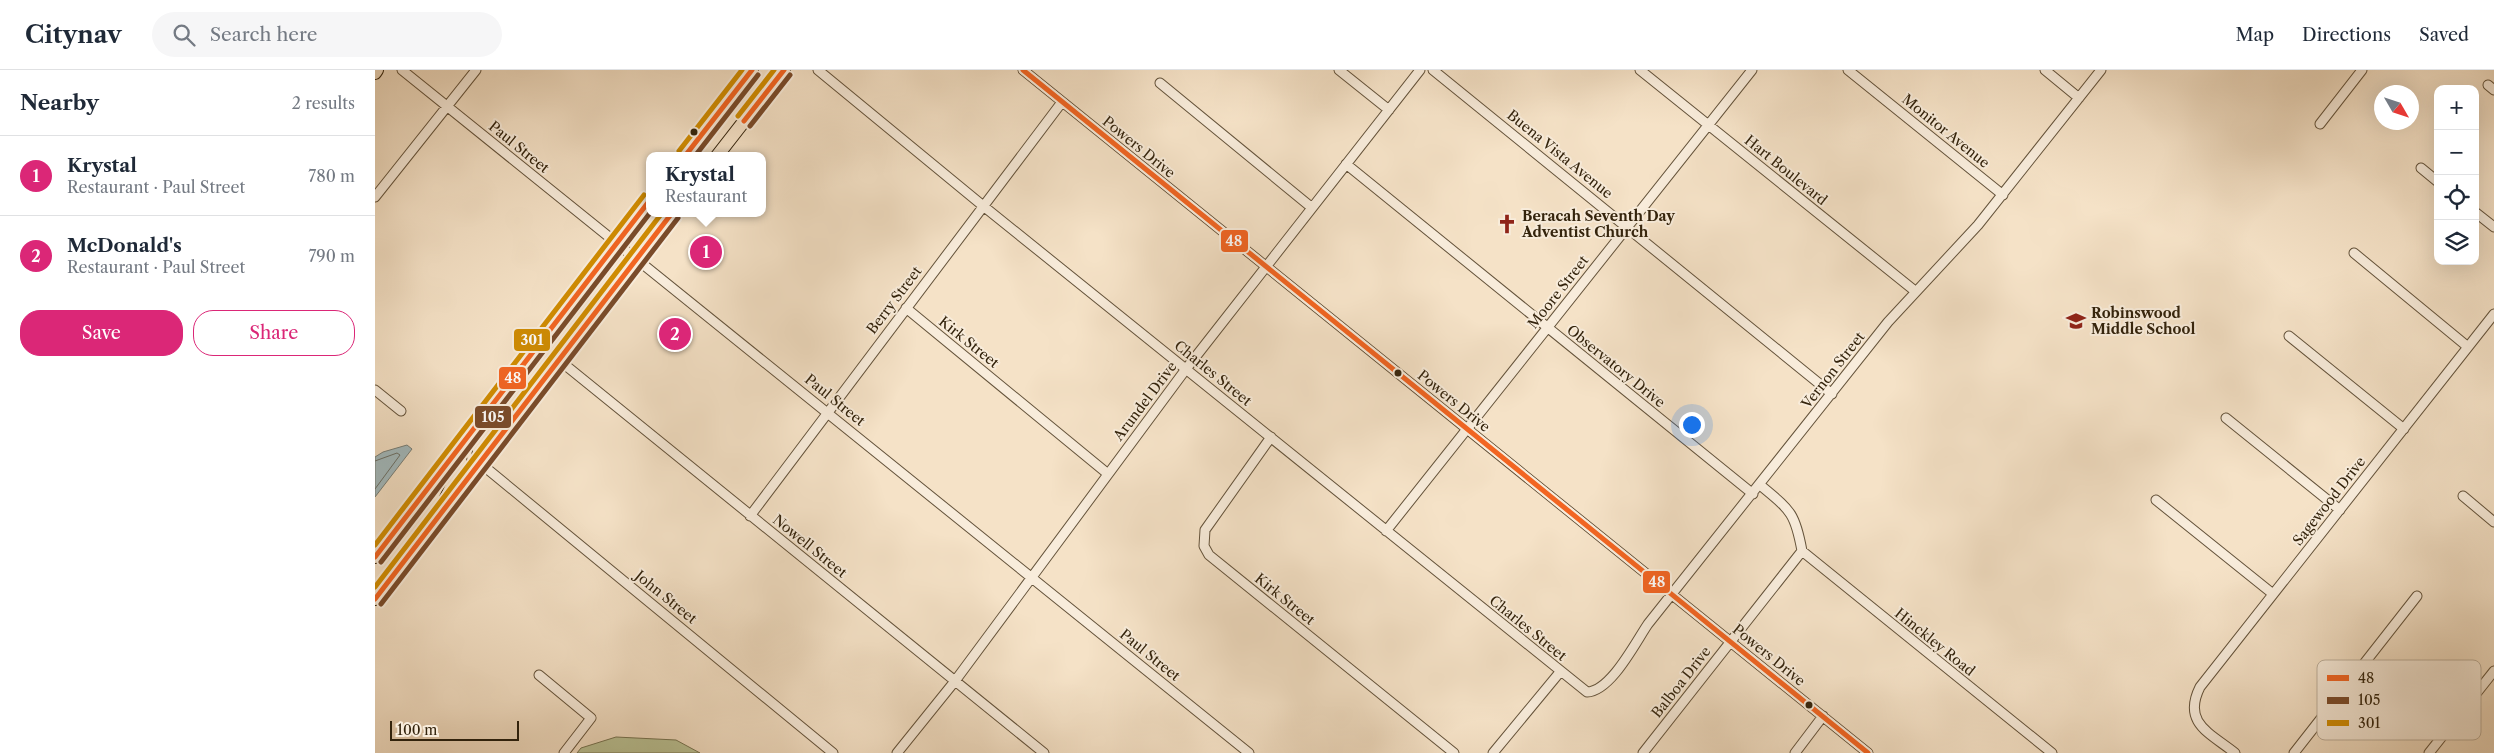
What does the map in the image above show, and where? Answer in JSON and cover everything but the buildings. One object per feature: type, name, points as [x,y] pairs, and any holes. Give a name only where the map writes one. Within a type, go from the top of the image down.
[{"type":"highway","points":[[688,152],[752,70]]},
{"type":"highway","points":[[720,152],[784,70]]},
{"type":"highway","points":[[375,557],[646,205]]},
{"type":"highway","points":[[375,599],[669,217]]},
{"type":"highway","points":[[480,463],[477,452],[479,444],[508,384]]},
{"type":"highway","points":[[435,521],[461,466],[459,448]]},
{"type":"street","name":"Paul Street","points":[[402,70],[1249,753]]},
{"type":"street","points":[[375,197],[476,70]]},
{"type":"street","name":"Charles Street","points":[[818,70],[982,205],[1581,689],[1593,691]]},
{"type":"street","name":"Powers Drive","points":[[1023,70],[1869,753]]},
{"type":"street","points":[[1339,70],[1389,110]]},
{"type":"street","name":"Arundel Drive","points":[[897,753],[955,681],[1186,369],[1420,70]]},
{"type":"street","name":"Buena Vista Avenue","points":[[1433,70],[1628,226],[1832,394]]},
{"type":"street","name":"Hart Boulevard","points":[[1640,70],[1915,291]]},
{"type":"street","name":"Moore Street","points":[[1386,531],[1752,70]]},
{"type":"street","name":"Monitor Avenue","points":[[1848,70],[2003,195]]},
{"type":"street","points":[[2045,70],[2079,98]]},
{"type":"street","name":"Vernon Street","points":[[1593,691],[1599,689],[1615,672],[1648,624],[1915,291],[1956,250],[2003,195],[2101,70]]},
{"type":"street","points":[[2320,124],[2362,70]]},
{"type":"street","points":[[1160,83],[1311,207]]},
{"type":"street","name":"Berry Street","points":[[750,516],[982,205],[1062,102]]},
{"type":"street","name":"Observatory Drive","points":[[1346,164],[1753,494]]},
{"type":"street","points":[[2421,168],[2434,179]]},
{"type":"street","points":[[2479,215],[2494,228]]},
{"type":"street","points":[[2353,253],[2468,347]]},
{"type":"street","name":"Kirk Street","points":[[906,308],[1108,474]]},
{"type":"street","name":"Sagewood Drive","points":[[2234,753],[2195,719],[2194,700],[2200,687],[2494,314]]},
{"type":"street","points":[[2289,336],[2404,428]]},
{"type":"street","name":"Nowell Street","points":[[559,360],[1044,753]]},
{"type":"street","points":[[375,390],[401,411]]},
{"type":"street","points":[[2226,418],[2340,510]]},
{"type":"street","name":"Kirk Street","points":[[1271,437],[1205,530],[1204,546],[1209,555],[1454,753]]},
{"type":"street","name":"John Street","points":[[480,463],[833,753]]},
{"type":"street","points":[[1760,485],[1791,512],[1798,529],[1802,551]]},
{"type":"street","points":[[2463,496],[2494,522]]},
{"type":"street","points":[[2156,500],[2273,594]]},
{"type":"street","name":"Balboa Drive","points":[[1643,753],[1802,551]]},
{"type":"street","name":"Hinckley Road","points":[[1802,551],[2052,753]]},
{"type":"street","points":[[2367,660],[2417,596]]},
{"type":"street","points":[[2481,687],[2494,671]]},
{"type":"street","points":[[1493,753],[1560,672]]},
{"type":"street","points":[[539,675],[591,718],[565,753]]},
{"type":"street","points":[[1795,753],[1823,716]]},
{"type":"street","points":[[2294,753],[2317,724]]},
{"type":"street","points":[[2429,753],[2439,740]]},
{"type":"green space","points":[[616,737],[676,740],[700,753],[577,753],[581,748]]},
{"type":"water","points":[[407,445],[412,449],[375,497],[375,457],[383,452]]},
{"type":"transit line","name":"301","points":[[679,151],[742,70]]},
{"type":"transit line","name":"48","points":[[688,152],[752,70]]},
{"type":"transit line","name":"301","points":[[738,116],[774,70]]},
{"type":"transit line","name":"48","points":[[744,121],[784,70]]},
{"type":"transit line","name":"48","points":[[1023,70],[1868,753]]},
{"type":"transit line","name":"105","points":[[698,152],[758,75]]},
{"type":"transit line","name":"105","points":[[750,126],[790,75]]},
{"type":"transit line","name":"301","points":[[375,545],[644,195]]},
{"type":"transit line","name":"48","points":[[375,557],[646,205]]},
{"type":"transit line","name":"105","points":[[381,562],[647,217]]},
{"type":"transit line","name":"301","points":[[375,587],[659,217]]},
{"type":"transit line","name":"48","points":[[375,599],[669,217]]},
{"type":"transit line","name":"105","points":[[381,604],[678,218]]},
{"type":"place","name":"Beracah Seventh Day Adventist Church","points":[[1507,224]]},
{"type":"place","name":"Krystal","points":[[706,252]]},
{"type":"place","name":"Robinswood Middle School","points":[[2076,321]]},
{"type":"place","name":"McDonald's","points":[[675,334]]}]
